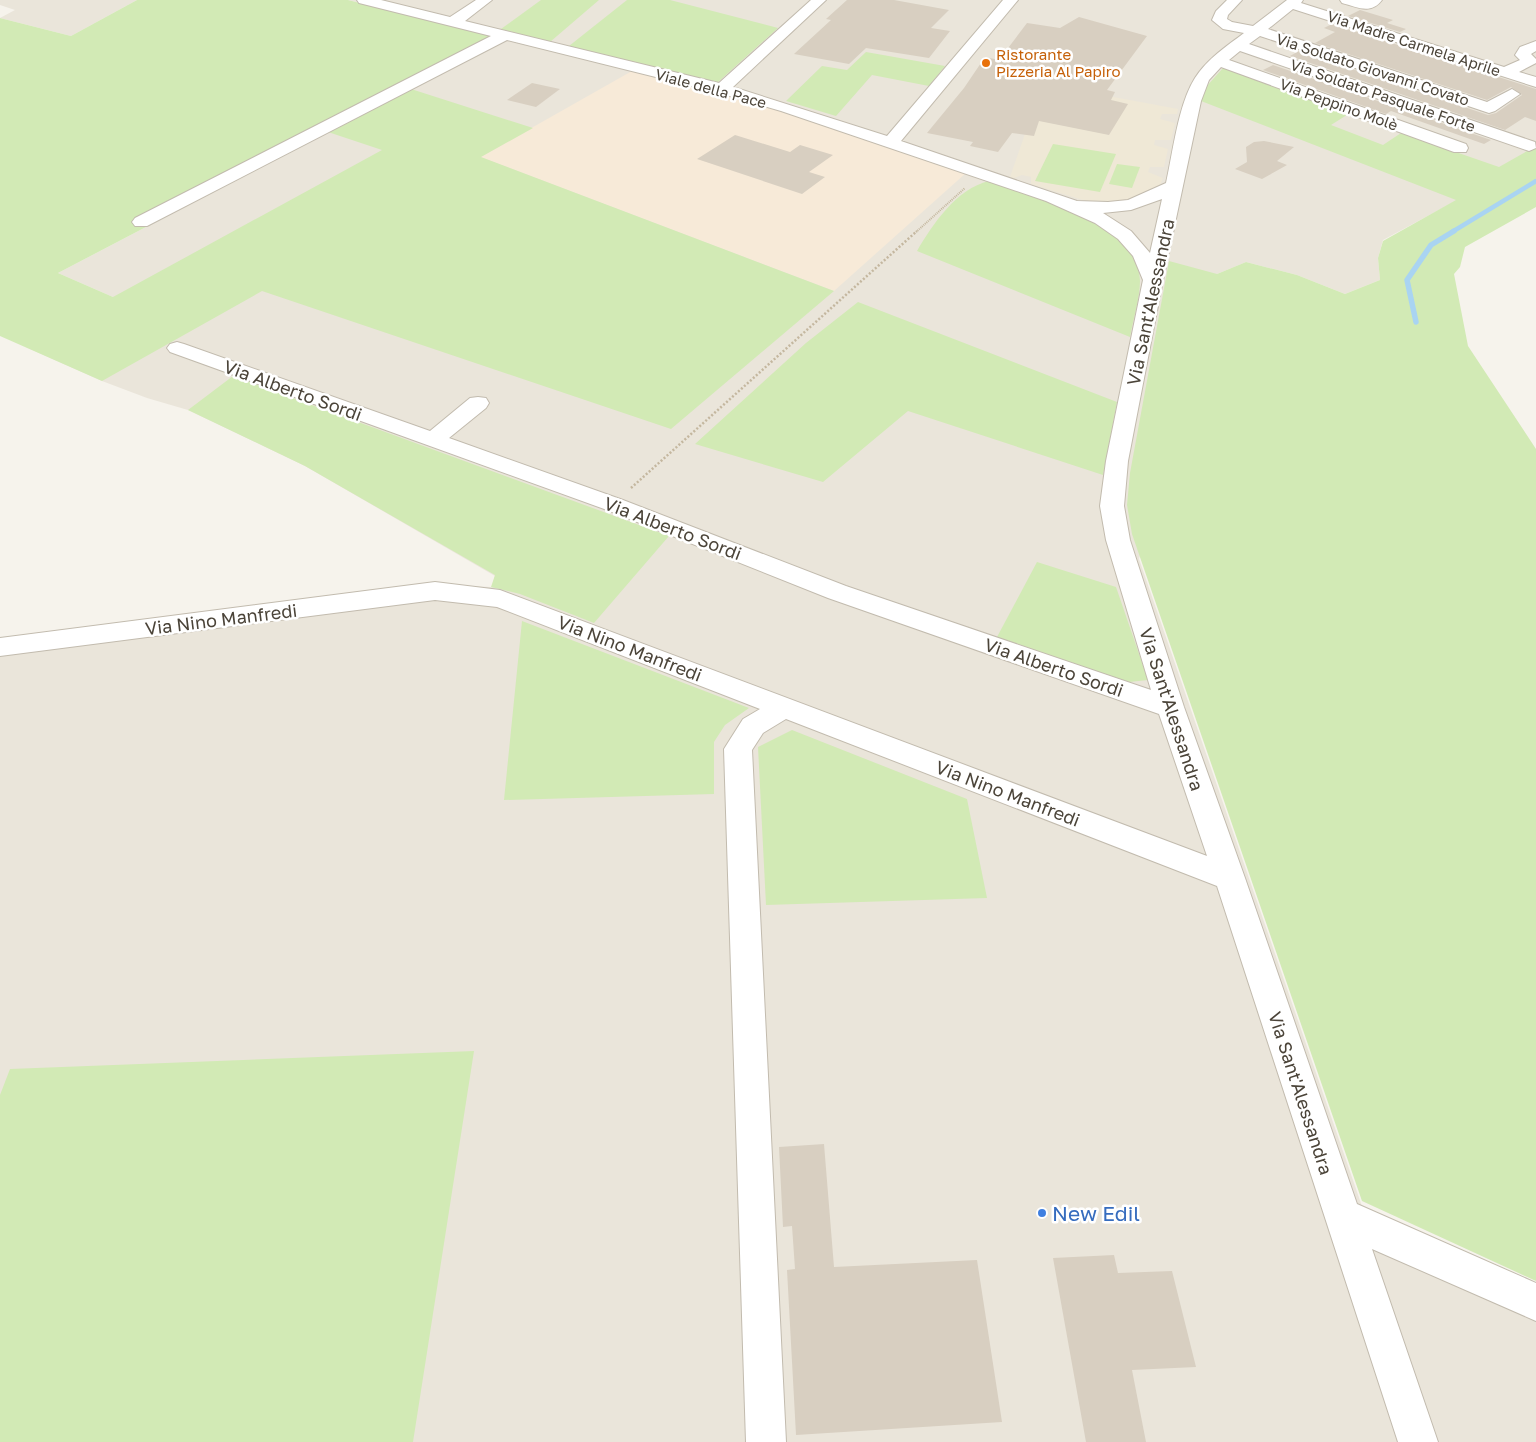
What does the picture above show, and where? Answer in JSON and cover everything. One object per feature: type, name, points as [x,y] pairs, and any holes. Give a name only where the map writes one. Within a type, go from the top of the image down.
[{"type":"street","name":"Viale della Pace","points":[[364,0],[722,90],[892,142],[1106,216]]},
{"type":"street","points":[[453,22],[485,0]]},
{"type":"street","points":[[722,90],[817,0]]},
{"type":"street","points":[[892,142],[1011,0]]},
{"type":"street","points":[[1235,0],[1221,14],[1219,20],[1228,26],[1265,26]]},
{"type":"street","points":[[1347,0],[1368,6],[1375,0]]},
{"type":"street","name":"Via Madre Carmela Aprile","points":[[1265,26],[1505,72],[1536,82]]},
{"type":"street","name":"Via Soldato Giovanni Covato","points":[[1265,26],[1490,108],[1512,94],[1493,88]]},
{"type":"street","name":"Via Peppino Molè","points":[[1265,26],[1460,148]]},
{"type":"street","name":"Via Soldato Pasquale Forte","points":[[1265,26],[1523,149]]},
{"type":"street","name":"Via Sant'Alessandra","points":[[1265,26],[1202,79],[1193,101],[1175,185],[1154,222],[1153,280],[1117,462],[1112,506],[1118,540],[1170,707],[1230,878],[1418,1442]]},
{"type":"street","points":[[141,222],[505,35]]},
{"type":"street","points":[[1505,72],[1530,61],[1523,55],[1525,50],[1536,44]]},
{"type":"street","points":[[1106,216],[1152,199],[1175,185]]},
{"type":"street","points":[[1106,216],[1128,228],[1154,222]]},
{"type":"street","points":[[1106,216],[1128,237],[1142,255],[1153,280]]},
{"type":"street","name":"Via Alberto Sordi","points":[[177,348],[614,505],[837,592],[1170,707]]},
{"type":"street","points":[[432,440],[478,403]]},
{"type":"street","name":"Via Nino Manfredi","points":[[0,647],[435,591],[500,598],[1230,878]]},
{"type":"street","points":[[766,1442],[738,749],[753,726],[785,707]]},
{"type":"street","points":[[1343,1217],[1536,1302]]},
{"type":"path","points":[[614,505],[659,462],[982,173]]},
{"type":"shaded area","points":[[0,0],[137,0],[71,36],[0,18],[15,10],[0,5]]},
{"type":"shaded area","points":[[348,0],[1536,0],[1536,146],[1476,190],[1383,240],[1378,258],[1380,280],[1345,294],[1297,275],[1246,262],[1217,274],[1139,559],[1376,1247],[1536,1320],[1536,1442],[0,1442],[0,641],[463,586],[492,587],[495,576],[305,466],[188,410],[147,398],[102,381],[26,347],[113,297],[58,273],[328,132],[495,37]]},
{"type":"shaded area","points":[[632,71],[773,108],[966,173],[834,291],[480,157]]},
{"type":"shaded area","points":[[1049,85],[1178,109],[1177,114],[1162,114],[1160,119],[1175,123],[1171,140],[1155,140],[1154,145],[1168,149],[1164,167],[1150,167],[1148,172],[1163,178],[1158,189],[1149,196],[1112,203],[1086,201],[1031,184],[1031,177],[1022,175],[1014,178],[1010,177],[1035,105]]},
{"type":"green space","points":[[137,0],[348,0],[495,37],[135,223],[146,227],[58,273],[113,297],[382,150],[328,132],[411,89],[533,128],[481,157],[834,291],[671,429],[262,291],[102,381],[0,336],[0,18],[71,36]]},
{"type":"green space","points":[[541,0],[599,0],[550,42],[501,29]]},
{"type":"green space","points":[[627,0],[670,0],[778,28],[717,83],[569,46]]},
{"type":"green space","points":[[866,52],[945,66],[929,86],[872,75],[836,116],[786,101],[822,66],[847,70]]},
{"type":"green space","points":[[1223,68],[1350,113],[1331,125],[1383,145],[1401,133],[1499,167],[1536,146],[1536,207],[1465,247],[1460,267],[1454,274],[1468,346],[1536,449],[1536,1281],[1362,1201],[1132,534],[1127,505],[1130,473],[1169,261],[1217,274],[1246,262],[1297,275],[1345,294],[1380,280],[1378,258],[1383,241],[1456,200],[1201,101],[1206,87]]},
{"type":"green space","points":[[1053,144],[1116,154],[1100,192],[1035,181]]},
{"type":"green space","points":[[1117,164],[1140,167],[1132,188],[1109,184]]},
{"type":"green space","points":[[989,181],[1081,214],[1103,227],[1122,243],[1135,260],[1140,281],[1138,302],[1130,337],[917,251],[938,219],[956,200],[977,185]]},
{"type":"green space","points":[[858,302],[1117,402],[1103,475],[908,411],[823,482],[695,444],[806,343]]},
{"type":"green space","points":[[233,376],[669,536],[594,623],[520,594],[491,587],[495,575],[305,466],[188,410]]},
{"type":"green space","points":[[1037,562],[1116,587],[1148,680],[1129,682],[997,637]]},
{"type":"green space","points":[[522,621],[749,708],[725,725],[714,742],[714,794],[504,800]]},
{"type":"green space","points":[[792,730],[967,799],[987,898],[766,905],[758,747]]},
{"type":"green space","points":[[474,1051],[413,1442],[0,1442],[0,1095],[10,1069]]},
{"type":"building","points":[[847,0],[894,0],[949,10],[931,28],[950,31],[929,58],[866,48],[849,64],[794,54],[831,20],[826,19]]},
{"type":"building","points":[[1360,10],[1393,20],[1387,23],[1406,29],[1400,32],[1348,16]]},
{"type":"building","points":[[1079,17],[1147,36],[1107,90],[1115,92],[1111,100],[1128,104],[1109,135],[1039,121],[1034,136],[1012,133],[998,152],[970,146],[973,142],[927,133],[964,88],[985,57],[999,60],[1027,23],[1060,28]]},
{"type":"building","points":[[1332,24],[1536,89],[1536,121],[1525,117],[1505,130],[1290,56],[1299,51],[1488,115],[1496,113],[1522,95],[1511,87],[1487,100],[1315,43],[1335,32],[1324,28]]},
{"type":"building","points":[[1273,65],[1491,140],[1484,144],[1391,111],[1386,114],[1263,70]]},
{"type":"building","points":[[532,83],[560,89],[536,107],[507,100]]},
{"type":"building","points":[[735,135],[790,152],[800,145],[833,155],[809,172],[825,177],[802,194],[697,159]]},
{"type":"building","points":[[1264,141],[1294,147],[1277,161],[1287,165],[1262,179],[1235,169],[1247,162],[1246,147],[1254,142]]},
{"type":"building","points":[[824,1144],[834,1267],[977,1260],[1002,1422],[796,1435],[787,1270],[795,1269],[792,1226],[783,1227],[779,1147]]},
{"type":"building","points":[[1114,1255],[1118,1273],[1172,1271],[1196,1367],[1132,1370],[1146,1442],[1086,1442],[1053,1258]]},
{"type":"waterway","points":[[1452,232],[1536,181]]},
{"type":"waterway","points":[[1416,322],[1407,280],[1431,245],[1454,231]]},
{"type":"place","name":"Ristorante Pizzeria Al Papiro","points":[[986,63]]},
{"type":"place","name":"New Edil","points":[[1042,1213]]}]
